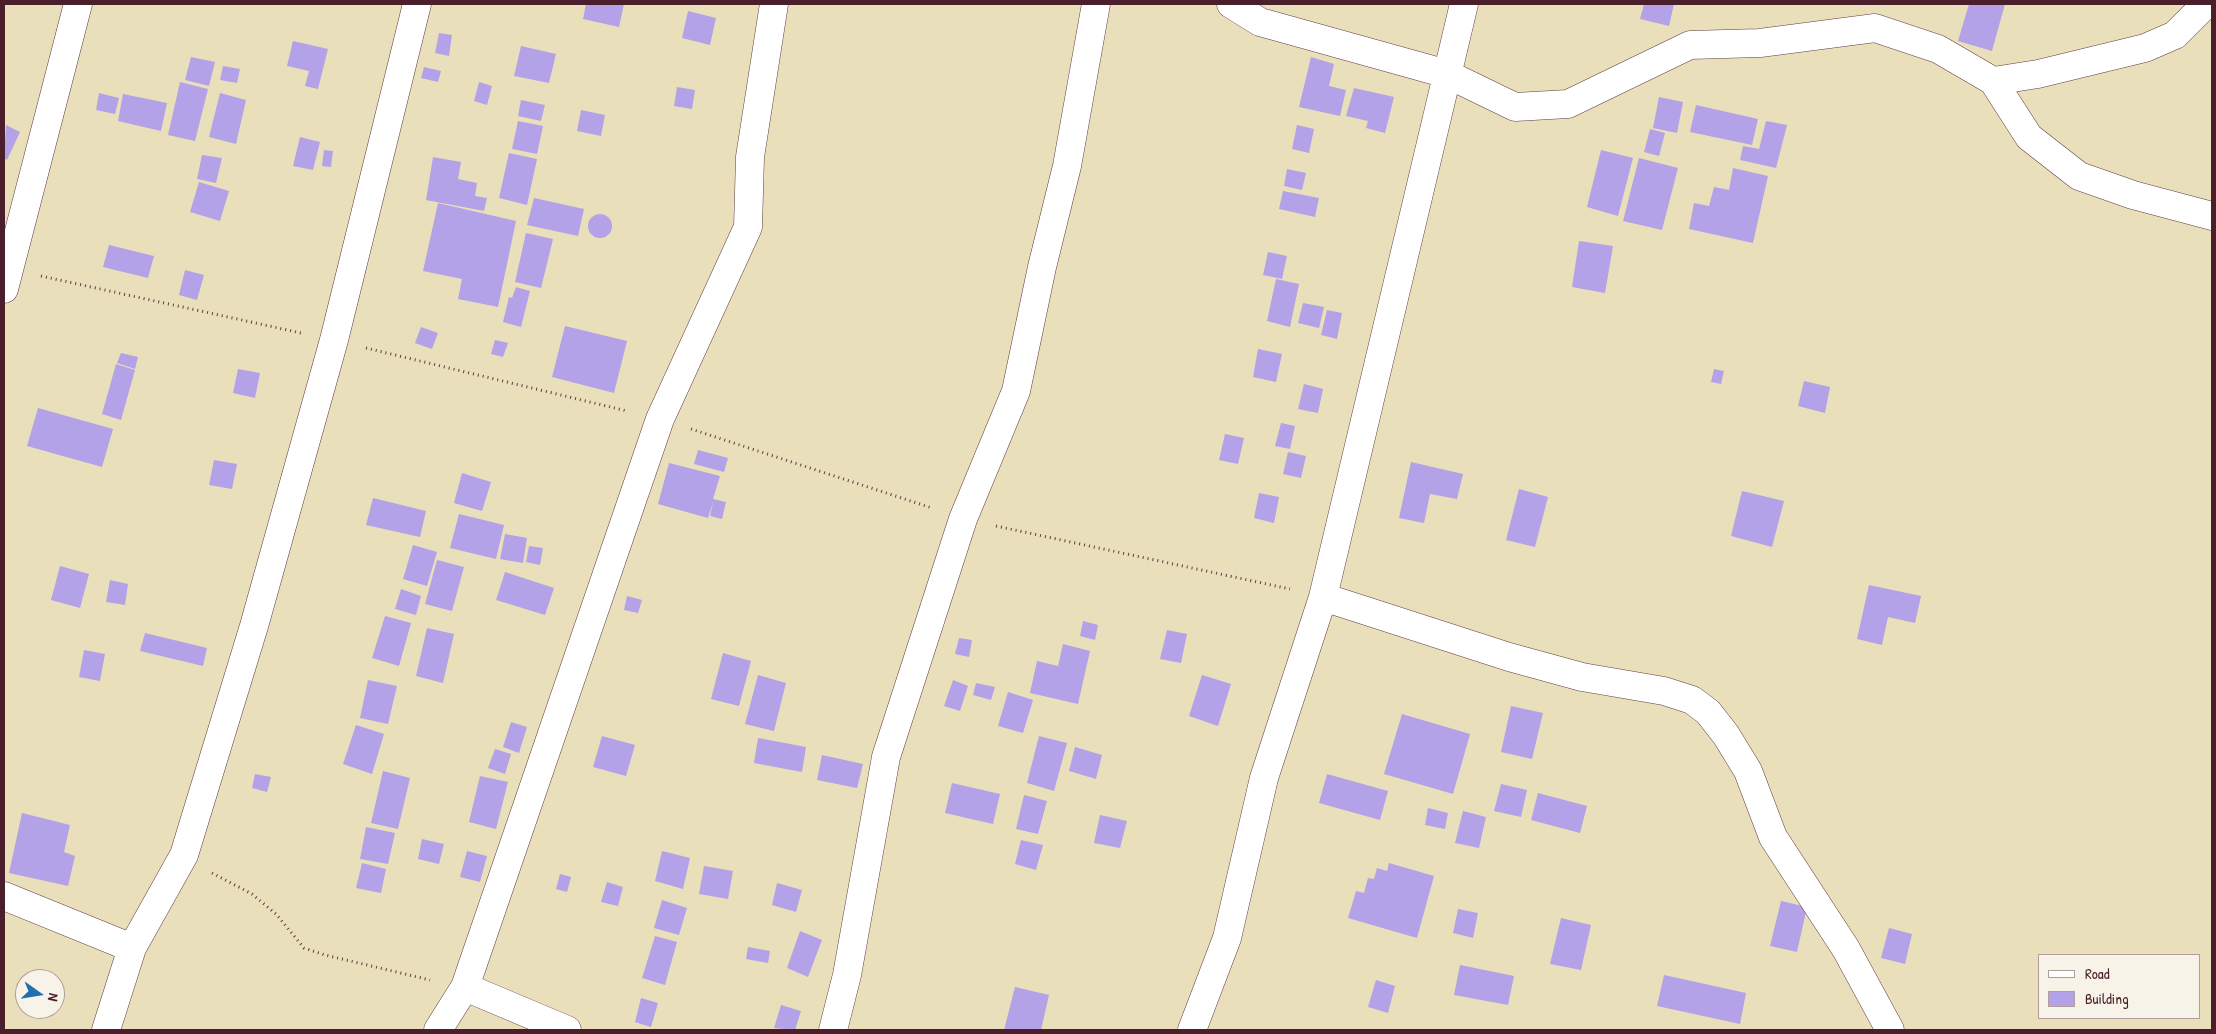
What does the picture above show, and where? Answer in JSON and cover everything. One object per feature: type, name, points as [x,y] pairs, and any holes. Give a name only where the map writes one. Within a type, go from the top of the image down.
[{"type":"street","points":[[4,289],[78,4]]},
{"type":"street","points":[[106,1030],[132,948],[184,855],[254,626],[334,340],[416,4]]},
{"type":"street","points":[[438,1030],[465,988],[660,420],[748,227],[750,157],[774,4]]},
{"type":"street","points":[[833,1030],[847,975],[886,757],[963,519],[1016,391],[1042,267],[1067,166],[1096,4]]},
{"type":"street","points":[[1231,4],[1260,22],[1447,74],[1515,107],[1568,104],[1690,46],[1760,42],[1875,28],[1938,49],[1993,80],[2029,137],[2079,176],[2133,195],[2212,216]]},
{"type":"street","points":[[1192,1030],[1227,938],[1264,778],[1323,596],[1464,4]]},
{"type":"street","points":[[1993,80],[2038,74],[2145,48],[2175,35],[2206,4]]},
{"type":"street","points":[[1323,596],[1518,659],[1582,677],[1664,691],[1692,700],[1708,712],[1726,735],[1748,771],[1773,837],[1846,949],[1890,1030]]},
{"type":"street","points":[[4,896],[132,948]]},
{"type":"street","points":[[465,988],[567,1030]]},
{"type":"path","points":[[184,855],[252,894],[276,914],[304,948],[394,972],[465,988]]},
{"type":"building","points":[[586,4],[624,4],[619,27],[583,19]]},
{"type":"building","points":[[1644,4],[1674,4],[1669,26],[1640,19]]},
{"type":"building","points":[[1969,4],[2005,4],[1992,51],[1958,41]]},
{"type":"building","points":[[688,11],[716,18],[710,45],[682,38]]},
{"type":"building","points":[[439,33],[452,35],[449,56],[435,53]]},
{"type":"building","points":[[293,41],[328,49],[318,89],[305,86],[309,71],[287,66]]},
{"type":"building","points":[[521,46],[556,54],[549,83],[514,76]]},
{"type":"building","points":[[191,57],[215,62],[209,86],[185,80]]},
{"type":"building","points":[[1311,57],[1334,64],[1329,86],[1346,90],[1340,116],[1299,107]]},
{"type":"building","points":[[223,66],[240,69],[237,83],[220,80]]},
{"type":"building","points":[[424,67],[441,71],[438,82],[421,78]]},
{"type":"building","points":[[180,82],[208,89],[195,141],[168,135]]},
{"type":"building","points":[[479,82],[492,86],[487,105],[474,101]]},
{"type":"building","points":[[677,87],[695,90],[692,109],[674,106]]},
{"type":"building","points":[[1354,88],[1394,97],[1385,133],[1366,128],[1368,121],[1346,116]]},
{"type":"building","points":[[99,93],[119,98],[115,114],[96,110]]},
{"type":"building","points":[[220,93],[246,100],[236,144],[209,137]]},
{"type":"building","points":[[123,94],[167,103],[161,131],[118,121]]},
{"type":"building","points":[[1659,97],[1683,102],[1677,133],[1653,128]]},
{"type":"building","points":[[521,100],[545,105],[541,121],[518,116]]},
{"type":"building","points":[[1696,105],[1758,119],[1752,145],[1690,132]]},
{"type":"building","points":[[581,110],[605,115],[601,136],[577,131]]},
{"type":"building","points":[[518,121],[543,126],[537,154],[512,149]]},
{"type":"building","points":[[1766,121],[1787,125],[1776,168],[1740,160],[1743,146],[1759,149]]},
{"type":"building","points":[[6,125],[20,132],[7,160],[4,158]]},
{"type":"building","points":[[1297,125],[1314,129],[1309,153],[1292,149]]},
{"type":"building","points":[[1650,129],[1665,133],[1659,156],[1644,152]]},
{"type":"building","points":[[300,137],[320,142],[313,170],[293,166]]},
{"type":"building","points":[[324,150],[333,151],[331,167],[322,166]]},
{"type":"building","points":[[1601,150],[1633,158],[1618,216],[1587,207]]},
{"type":"building","points":[[509,153],[537,159],[527,205],[499,198]]},
{"type":"building","points":[[202,155],[222,158],[216,183],[197,179]]},
{"type":"building","points":[[433,157],[461,162],[458,179],[477,183],[475,196],[487,198],[484,211],[426,200]]},
{"type":"building","points":[[1639,158],[1678,168],[1662,230],[1623,221]]},
{"type":"building","points":[[1733,168],[1768,176],[1753,243],[1689,229],[1694,203],[1709,206],[1714,187],[1729,190]]},
{"type":"building","points":[[1287,169],[1306,173],[1302,190],[1284,186]]},
{"type":"building","points":[[199,182],[229,191],[220,221],[190,212]]},
{"type":"building","points":[[1283,191],[1319,198],[1315,217],[1279,209]]},
{"type":"building","points":[[534,198],[584,209],[578,236],[527,225]]},
{"type":"building","points":[[438,203],[516,221],[498,307],[458,299],[462,279],[423,271]]},
{"type":"building","points":[[600,214],[605,215],[611,221],[611,231],[605,237],[600,238],[595,237],[589,231],[588,226],[589,221],[595,215]]},
{"type":"building","points":[[526,233],[553,239],[541,288],[515,282]]},
{"type":"building","points":[[1579,241],[1613,246],[1605,293],[1572,287]]},
{"type":"building","points":[[109,245],[154,256],[148,278],[103,267]]},
{"type":"building","points":[[1268,252],[1287,256],[1282,279],[1263,275]]},
{"type":"building","points":[[185,270],[204,275],[197,300],[179,295]]},
{"type":"building","points":[[1276,279],[1299,284],[1290,327],[1267,321]]},
{"type":"building","points":[[516,287],[530,291],[521,327],[503,322],[509,297],[512,298]]},
{"type":"building","points":[[1303,303],[1324,307],[1319,328],[1298,323]]},
{"type":"building","points":[[1327,310],[1342,313],[1337,339],[1321,335]]},
{"type":"building","points":[[565,326],[627,341],[614,393],[552,377]]},
{"type":"building","points":[[421,327],[438,333],[432,349],[415,343]]},
{"type":"building","points":[[495,340],[508,343],[503,357],[491,354]]},
{"type":"building","points":[[1258,349],[1282,354],[1276,382],[1253,377]]},
{"type":"building","points":[[121,353],[138,357],[135,369],[117,363]]},
{"type":"building","points":[[116,364],[135,370],[121,420],[102,414]]},
{"type":"building","points":[[238,369],[260,373],[255,398],[233,393]]},
{"type":"building","points":[[1714,369],[1724,371],[1721,384],[1711,382]]},
{"type":"building","points":[[1804,381],[1830,387],[1825,413],[1798,406]]},
{"type":"building","points":[[1304,384],[1323,389],[1318,413],[1298,409]]},
{"type":"building","points":[[38,408],[113,429],[102,467],[27,446]]},
{"type":"building","points":[[1281,423],[1295,426],[1290,449],[1275,446]]},
{"type":"building","points":[[1225,434],[1244,438],[1238,464],[1219,460]]},
{"type":"building","points":[[698,450],[728,458],[724,472],[694,464]]},
{"type":"building","points":[[1288,452],[1306,456],[1301,478],[1283,474]]},
{"type":"building","points":[[214,460],[237,464],[232,489],[209,485]]},
{"type":"building","points":[[1411,462],[1463,474],[1457,499],[1430,494],[1424,523],[1399,518]]},
{"type":"building","points":[[669,463],[720,476],[713,499],[726,502],[722,519],[710,516],[713,502],[708,518],[658,504]]},
{"type":"building","points":[[462,473],[491,482],[482,511],[454,503]]},
{"type":"building","points":[[1519,489],[1548,497],[1535,547],[1506,540]]},
{"type":"building","points":[[1742,491],[1784,501],[1772,547],[1731,536]]},
{"type":"building","points":[[1259,493],[1279,497],[1274,523],[1254,518]]},
{"type":"building","points":[[373,498],[426,511],[420,537],[366,525]]},
{"type":"building","points":[[459,514],[504,525],[496,559],[450,548]]},
{"type":"building","points":[[505,534],[527,538],[523,563],[500,559]]},
{"type":"building","points":[[413,545],[437,552],[427,586],[403,579]]},
{"type":"building","points":[[529,546],[543,548],[540,565],[526,562]]},
{"type":"building","points":[[437,560],[464,567],[452,611],[425,604]]},
{"type":"building","points":[[60,566],[89,574],[80,608],[51,600]]},
{"type":"building","points":[[505,572],[554,588],[545,615],[496,600]]},
{"type":"building","points":[[110,580],[128,584],[125,605],[106,602]]},
{"type":"building","points":[[1869,585],[1921,596],[1915,623],[1888,617],[1882,645],[1857,639]]},
{"type":"building","points":[[401,589],[421,596],[416,615],[395,609]]},
{"type":"building","points":[[627,596],[642,600],[638,613],[624,610]]},
{"type":"building","points":[[385,616],[411,623],[399,666],[372,658]]},
{"type":"building","points":[[1083,621],[1098,625],[1095,640],[1080,636]]},
{"type":"building","points":[[427,628],[454,634],[443,683],[416,676]]},
{"type":"building","points":[[1167,630],[1187,634],[1181,663],[1160,659]]},
{"type":"building","points":[[145,633],[207,648],[203,666],[140,651]]},
{"type":"building","points":[[959,638],[972,640],[969,657],[955,654]]},
{"type":"building","points":[[1063,644],[1090,651],[1078,704],[1030,693],[1037,661],[1058,666]]},
{"type":"building","points":[[84,650],[105,654],[100,681],[79,677]]},
{"type":"building","points":[[723,653],[751,661],[739,706],[711,699]]},
{"type":"building","points":[[758,675],[786,683],[774,731],[745,724]]},
{"type":"building","points":[[1202,675],[1231,684],[1218,726],[1189,716]]},
{"type":"building","points":[[368,680],[397,686],[388,724],[360,718]]},
{"type":"building","points":[[953,680],[968,686],[960,711],[944,706]]},
{"type":"building","points":[[976,683],[995,687],[991,700],[973,695]]},
{"type":"building","points":[[1008,692],[1033,700],[1023,733],[998,726]]},
{"type":"building","points":[[1511,706],[1543,713],[1532,759],[1501,752]]},
{"type":"building","points":[[1402,714],[1470,734],[1453,794],[1384,774]]},
{"type":"building","points":[[511,722],[527,727],[519,753],[503,747]]},
{"type":"building","points":[[356,725],[384,734],[372,774],[343,764]]},
{"type":"building","points":[[602,736],[635,745],[626,776],[593,767]]},
{"type":"building","points":[[1039,736],[1067,743],[1054,791],[1027,783]]},
{"type":"building","points":[[758,738],[806,747],[802,772],[754,763]]},
{"type":"building","points":[[1075,747],[1102,755],[1096,779],[1069,771]]},
{"type":"building","points":[[495,749],[511,754],[505,774],[488,768]]},
{"type":"building","points":[[822,755],[863,764],[857,788],[817,780]]},
{"type":"building","points":[[383,771],[410,778],[398,829],[371,823]]},
{"type":"building","points":[[255,774],[271,777],[267,792],[252,788]]},
{"type":"building","points":[[1327,774],[1388,791],[1380,820],[1319,803]]},
{"type":"building","points":[[480,776],[508,782],[496,829],[469,822]]},
{"type":"building","points":[[952,783],[1000,794],[993,824],[945,813]]},
{"type":"building","points":[[1501,784],[1527,790],[1521,817],[1494,811]]},
{"type":"building","points":[[1538,793],[1587,806],[1580,833],[1531,820]]},
{"type":"building","points":[[1024,795],[1047,801],[1038,834],[1016,829]]},
{"type":"building","points":[[1428,808],[1448,813],[1445,829],[1425,825]]},
{"type":"building","points":[[1463,811],[1486,817],[1479,848],[1455,843]]},
{"type":"building","points":[[22,813],[70,825],[64,852],[75,856],[68,886],[9,873]]},
{"type":"building","points":[[1100,815],[1127,821],[1120,848],[1094,843]]},
{"type":"building","points":[[366,827],[395,833],[388,864],[360,859]]},
{"type":"building","points":[[422,839],[444,844],[439,864],[418,859]]},
{"type":"building","points":[[1021,840],[1043,845],[1036,870],[1015,864]]},
{"type":"building","points":[[467,851],[487,856],[480,882],[460,877]]},
{"type":"building","points":[[662,851],[690,858],[683,889],[655,881]]},
{"type":"building","points":[[362,863],[386,869],[381,893],[356,888]]},
{"type":"building","points":[[1389,863],[1434,876],[1417,938],[1348,918],[1356,891],[1364,893],[1368,878],[1374,879],[1377,868],[1387,871]]},
{"type":"building","points":[[704,866],[733,871],[728,899],[699,894]]},
{"type":"building","points":[[560,874],[571,877],[567,892],[556,889]]},
{"type":"building","points":[[607,882],[623,887],[618,906],[601,902]]},
{"type":"building","points":[[777,883],[802,890],[796,912],[772,905]]},
{"type":"building","points":[[662,900],[687,908],[679,935],[654,928]]},
{"type":"building","points":[[1781,901],[1807,907],[1797,952],[1770,946]]},
{"type":"building","points":[[1458,909],[1478,913],[1473,938],[1453,933]]},
{"type":"building","points":[[1561,918],[1591,925],[1581,970],[1550,964]]},
{"type":"building","points":[[1889,928],[1912,934],[1905,964],[1881,958]]},
{"type":"building","points":[[800,931],[822,940],[808,977],[787,968]]},
{"type":"building","points":[[655,936],[677,942],[665,985],[642,978]]},
{"type":"building","points":[[748,947],[770,951],[768,963],[746,959]]},
{"type":"building","points":[[1460,965],[1514,976],[1508,1005],[1454,995]]},
{"type":"building","points":[[1664,975],[1746,993],[1740,1024],[1657,1006]]},
{"type":"building","points":[[1376,980],[1395,986],[1388,1013],[1368,1007]]},
{"type":"building","points":[[1015,987],[1049,995],[1041,1030],[1004,1030]]},
{"type":"building","points":[[641,998],[658,1003],[651,1027],[635,1022]]},
{"type":"building","points":[[781,1005],[801,1011],[795,1030],[774,1028]]}]
